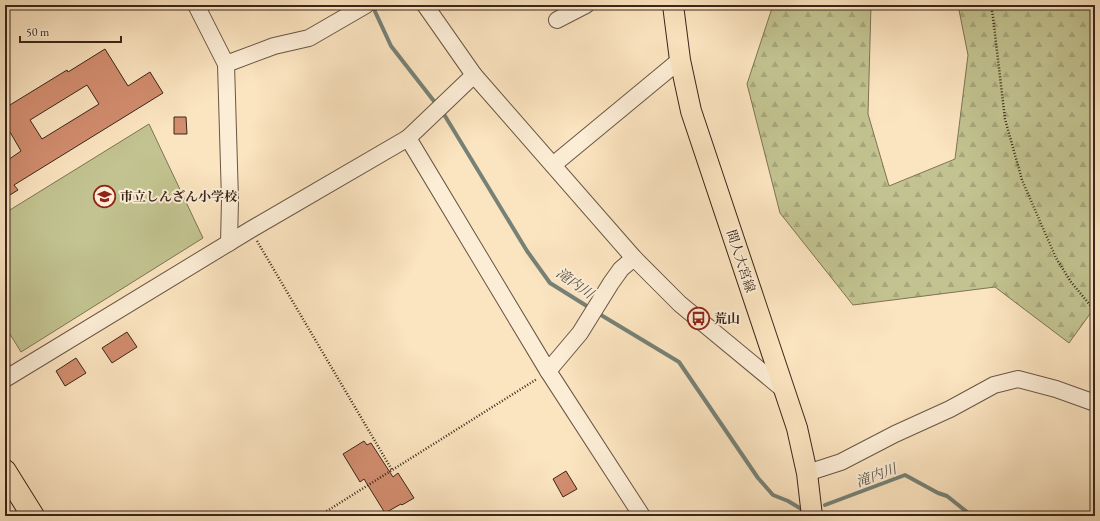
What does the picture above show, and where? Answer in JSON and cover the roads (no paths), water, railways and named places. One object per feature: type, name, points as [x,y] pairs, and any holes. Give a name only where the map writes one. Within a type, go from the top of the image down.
[{"type":"highway","points":[[5,471],[33,516]]},
{"type":"main road","name":"間人大宮線","points":[[674,5],[680,60],[691,111],[797,428],[807,473],[812,516]]},
{"type":"street","points":[[196,5],[226,64],[230,200],[229,242]]},
{"type":"street","points":[[226,64],[274,46],[309,38],[366,5]]},
{"type":"street","points":[[425,5],[474,75],[634,258],[680,304],[784,390]]},
{"type":"street","points":[[557,20],[586,5]]},
{"type":"street","points":[[552,165],[680,60]]},
{"type":"street","points":[[5,379],[229,242],[408,138],[474,75]]},
{"type":"street","points":[[408,138],[548,371],[642,516]]},
{"type":"street","points":[[548,371],[580,333],[611,283],[621,270],[634,258]]},
{"type":"street","points":[[807,473],[842,462],[895,434],[950,409],[994,385],[1018,379],[1056,389],[1095,403]]},
{"type":"waterway","name":"滝内川","points":[[372,5],[391,46],[437,105]]},
{"type":"waterway","name":"滝内川","points":[[442,111],[527,251],[550,283],[590,308]]},
{"type":"waterway","name":"滝内川","points":[[596,312],[679,362],[758,478],[773,495],[788,501],[803,510]]},
{"type":"waterway","name":"滝内川","points":[[825,505],[905,475],[938,493],[947,496],[972,516]]},
{"type":"place","name":"市立しんざん小学校","points":[[105,196]]},
{"type":"place","name":"荒山","points":[[699,318]]}]
